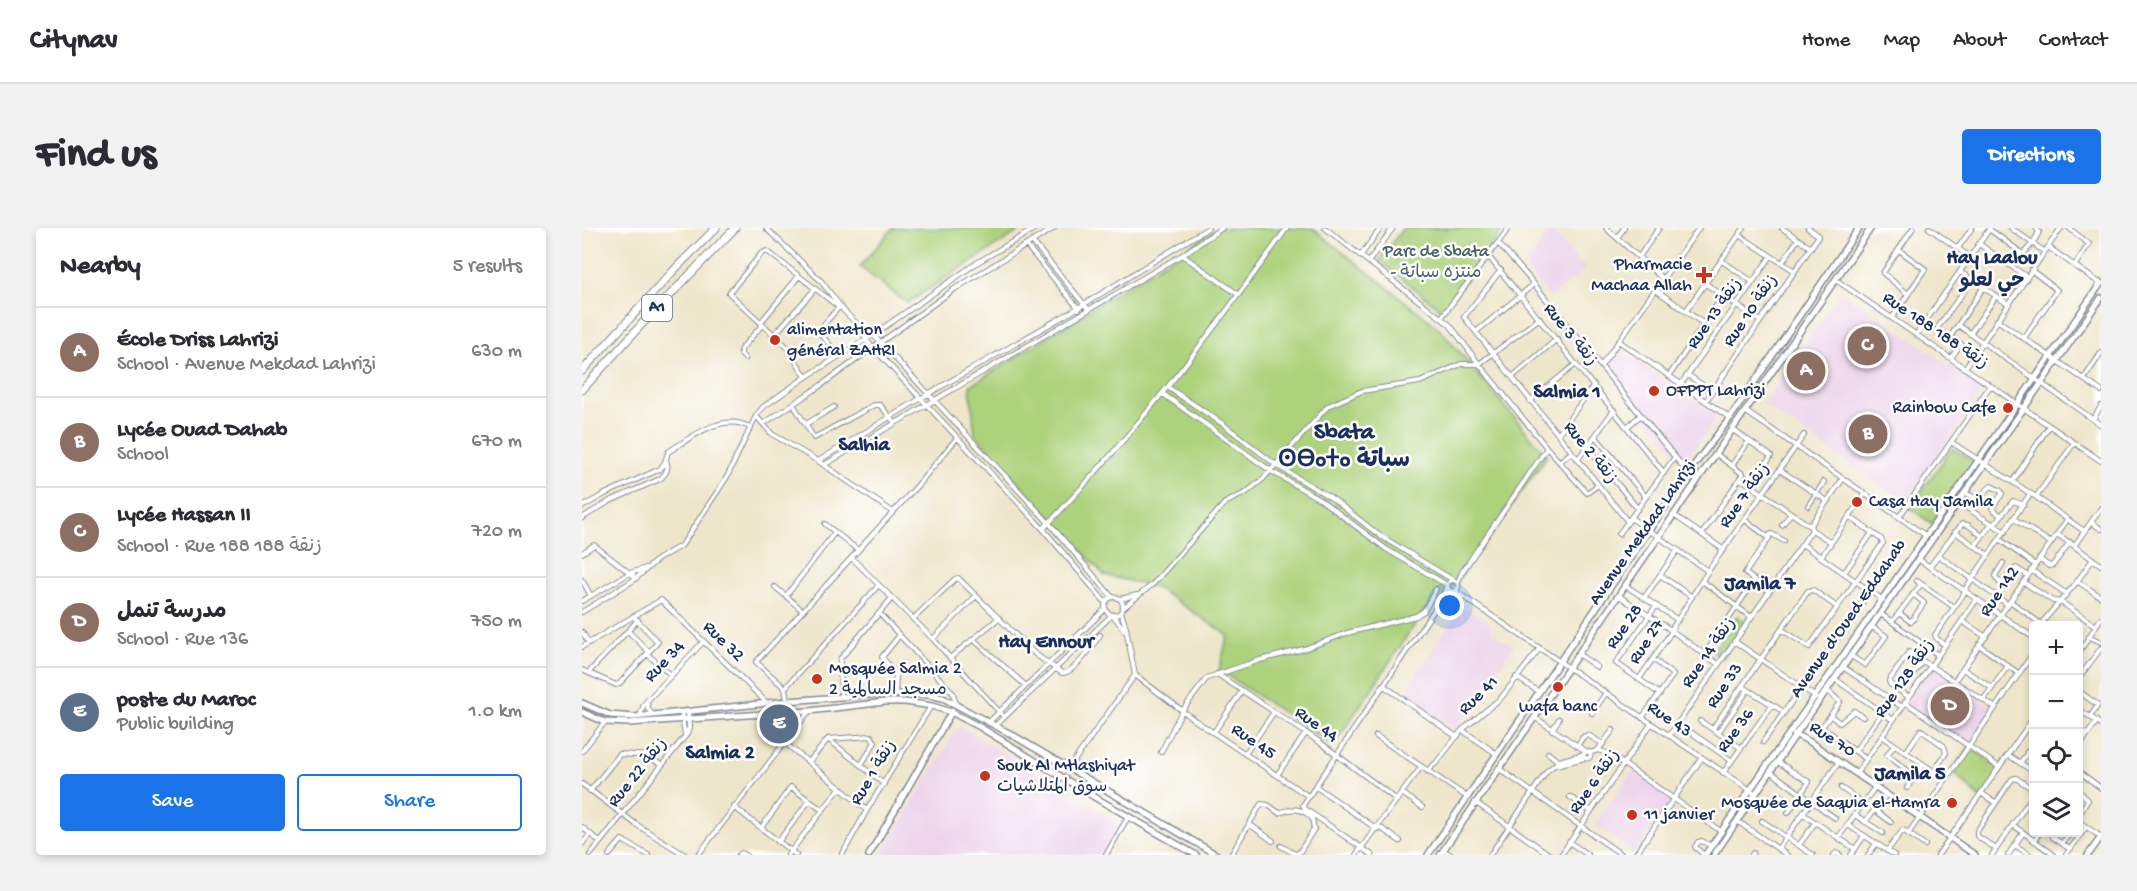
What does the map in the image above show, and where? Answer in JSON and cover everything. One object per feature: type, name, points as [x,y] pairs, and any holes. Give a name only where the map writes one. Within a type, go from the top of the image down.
[{"type":"highway","name":"A1","points":[[582,371],[676,268],[716,228]]},
{"type":"highway","name":"A1","points":[[582,390],[648,317],[735,228]]},
{"type":"main road","name":"Avenue Mekdad Lahrizi","points":[[1428,855],[1688,472],[1730,418],[1859,228]]},
{"type":"main road","name":"Avenue Mekdad Lahrizi","points":[[1442,852],[1871,228]]},
{"type":"main road","name":"Avenue d'Oued Eddahab","points":[[1705,855],[1749,790],[1818,698],[1925,535],[2101,283]]},
{"type":"main road","name":"Avenue d'Oued Eddahab","points":[[1818,698],[1827,690],[1872,627],[2101,298]]},
{"type":"main road","points":[[582,703],[610,715],[640,717],[787,701],[895,694],[929,695],[943,698],[996,726],[1217,855]]},
{"type":"main road","points":[[582,712],[605,722],[629,723],[809,711],[885,702],[932,706],[951,712],[980,727],[1196,855]]},
{"type":"main road","points":[[869,855],[956,704]]},
{"type":"main road","name":"Avenue d'Oued Eddahab","points":[[1714,855],[1778,762],[1793,733]]},
{"type":"main road","name":"Rue 70","points":[[1793,733],[1975,855]]},
{"type":"main road","points":[[2088,855],[2101,837]]},
{"type":"street","points":[[766,228],[821,281],[844,311],[862,329],[880,342],[1049,523],[1112,597],[1120,599],[1141,594]]},
{"type":"street","points":[[582,602],[630,573],[678,549],[688,538],[727,477],[756,416],[763,407],[866,340],[978,262],[1036,228]]},
{"type":"street","points":[[763,424],[953,290],[1054,228]]},
{"type":"street","points":[[818,461],[928,394],[1078,308],[1208,228]]},
{"type":"street","points":[[824,465],[1083,314],[1182,255],[1222,228]]},
{"type":"street","points":[[1043,529],[1168,388],[1287,228]]},
{"type":"street","points":[[1324,228],[1450,325],[1547,448],[1587,493],[1598,485]]},
{"type":"street","points":[[1361,255],[1381,228]]},
{"type":"street","points":[[1369,261],[1393,228]]},
{"type":"street","points":[[1441,318],[1509,228]]},
{"type":"street","points":[[1606,228],[1663,280]]},
{"type":"street","points":[[1617,238],[1624,228]]},
{"type":"street","points":[[1639,257],[1659,228]]},
{"type":"street","points":[[1601,366],[1699,228]]},
{"type":"street","points":[[1686,311],[1744,228]]},
{"type":"street","points":[[1782,228],[1811,248]]},
{"type":"street","name":"Rue 10 زنقة","points":[[1706,401],[1819,236],[1808,228]]},
{"type":"street","points":[[1908,294],[1883,272],[1913,228]]},
{"type":"street","points":[[1929,228],[1970,257]]},
{"type":"street","points":[[1958,248],[1972,228]]},
{"type":"street","points":[[2011,228],[2045,252]]},
{"type":"street","points":[[1916,335],[1990,229],[2024,254],[2039,232],[2036,228]]},
{"type":"street","points":[[1965,368],[2060,228]]},
{"type":"street","points":[[2069,228],[2089,244],[2074,265]]},
{"type":"street","points":[[1739,235],[1794,271]]},
{"type":"street","points":[[1782,263],[1798,239]]},
{"type":"street","points":[[1032,241],[1089,310]]},
{"type":"street","points":[[1498,243],[1688,472]]},
{"type":"street","points":[[1980,244],[2027,277]]},
{"type":"street","points":[[1026,245],[1083,314]]},
{"type":"street","points":[[2048,247],[2101,283]]},
{"type":"street","points":[[1892,318],[1925,268],[1899,250]]},
{"type":"street","points":[[807,377],[795,358],[774,335],[729,294],[765,251],[770,252],[844,311]]},
{"type":"street","points":[[1182,255],[1239,295]]},
{"type":"street","name":"Rue 3 زنقة","points":[[1488,256],[1664,473]]},
{"type":"street","name":"Rue 13 زنقة","points":[[1681,384],[1770,257]]},
{"type":"street","points":[[1722,261],[1753,282]]},
{"type":"street","name":"Rue 2 زنقة","points":[[1501,270],[1464,316],[1598,485],[1629,520],[1708,571]]},
{"type":"street","points":[[2024,338],[2057,290],[2031,270]]},
{"type":"street","points":[[1960,272],[2008,304]]},
{"type":"street","points":[[745,359],[741,354],[741,349],[800,276]]},
{"type":"street","name":"Rue 188 زنقة 188","points":[[1836,280],[2101,461]]},
{"type":"street","points":[[1951,358],[1961,344],[1938,330],[1938,327],[1972,280]]},
{"type":"street","points":[[1476,332],[1534,284]]},
{"type":"street","points":[[1706,284],[1760,321]]},
{"type":"street","points":[[1950,337],[1983,288]]},
{"type":"street","points":[[774,335],[815,289]]},
{"type":"street","points":[[1656,290],[1704,323]]},
{"type":"street","points":[[1970,334],[1996,296]]},
{"type":"street","points":[[1669,376],[1716,306]]},
{"type":"street","points":[[838,307],[818,331],[840,357]]},
{"type":"street","points":[[996,726],[1112,615],[1122,610],[1153,584],[1225,502],[1247,492],[1271,471],[1322,411],[1331,404],[1372,389],[1398,387],[1423,381],[1464,364],[1479,364],[1540,318]]},
{"type":"street","points":[[1997,320],[2101,391]]},
{"type":"street","points":[[1958,325],[2101,425]]},
{"type":"street","points":[[862,329],[866,340],[873,348],[1043,529],[1105,602],[1105,609],[989,723]]},
{"type":"street","points":[[1512,377],[1557,339]]},
{"type":"street","points":[[1620,342],[1730,418]]},
{"type":"street","points":[[2084,379],[2101,353]]},
{"type":"street","points":[[1530,400],[1576,364]]},
{"type":"street","points":[[1688,375],[1712,392]]},
{"type":"street","points":[[1558,434],[1594,386]]},
{"type":"street","points":[[1899,517],[1990,386]]},
{"type":"street","points":[[1168,388],[1223,424],[1276,465],[1333,499],[1390,543],[1456,582],[1465,596]]},
{"type":"street","points":[[1163,393],[1271,471],[1322,500],[1386,549],[1447,585],[1453,591]]},
{"type":"street","points":[[793,404],[812,436],[816,438],[874,405],[880,405],[895,423]]},
{"type":"street","points":[[2093,420],[2101,406]]},
{"type":"street","points":[[806,424],[834,407]]},
{"type":"street","points":[[1578,459],[1614,410]]},
{"type":"street","points":[[1745,411],[1925,535]]},
{"type":"street","points":[[756,416],[772,434],[818,461],[893,512]]},
{"type":"street","points":[[1627,427],[1641,416]]},
{"type":"street","points":[[582,518],[610,501],[660,479],[668,469],[666,454],[669,451],[719,423],[733,421],[751,428]]},
{"type":"street","points":[[2013,482],[2049,426]]},
{"type":"street","name":"Rue 7 زنقة","points":[[1732,430],[1771,456],[1751,486]]},
{"type":"street","name":"Rue 7 زنقة","points":[[1692,597],[1804,435]]},
{"type":"street","points":[[1595,436],[1646,498]]},
{"type":"street","points":[[787,701],[785,688],[756,662],[852,558],[957,438]]},
{"type":"street","points":[[1732,465],[1749,441]]},
{"type":"street","points":[[1951,442],[2084,531]]},
{"type":"street","points":[[2036,497],[2074,442]]},
{"type":"street","points":[[1587,447],[1638,509]]},
{"type":"street","points":[[1443,597],[1453,591],[1462,572],[1547,448]]},
{"type":"street","points":[[1560,461],[1572,452]]},
{"type":"street","points":[[1716,454],[1732,465],[1751,486],[1831,542]]},
{"type":"street","points":[[1619,534],[1675,457]]},
{"type":"street","points":[[582,507],[657,470],[666,460]]},
{"type":"street","points":[[1780,470],[1827,501]]},
{"type":"street","points":[[1702,534],[1741,476]]},
{"type":"street","name":"Rue 14 زنقة","points":[[1668,736],[1802,544],[1842,480]]},
{"type":"street","points":[[1808,506],[1824,482]]},
{"type":"street","points":[[1965,493],[1980,499],[1991,486],[2001,491],[2002,494],[1992,508],[2001,516]]},
{"type":"street","points":[[1821,557],[1865,494]]},
{"type":"street","points":[[1946,645],[1938,639],[1936,633],[2030,494]]},
{"type":"street","points":[[1975,546],[2013,501],[2024,505]]},
{"type":"street","points":[[1959,503],[2005,532]]},
{"type":"street","points":[[2039,559],[2049,566],[2053,565],[2084,531],[2101,508]]},
{"type":"street","points":[[1782,525],[1791,513]]},
{"type":"street","points":[[1674,515],[1724,550]]},
{"type":"street","points":[[1781,630],[1806,647],[1811,646],[1883,542],[1850,517]]},
{"type":"street","points":[[2014,519],[2051,543]]},
{"type":"street","points":[[1745,520],[1768,537]]},
{"type":"street","name":"Rue 142","points":[[1955,680],[2067,520]]},
{"type":"street","points":[[2091,522],[2101,529]]},
{"type":"street","points":[[825,524],[858,550]]},
{"type":"street","points":[[1930,566],[1960,526],[1965,524],[1982,536]]},
{"type":"street","points":[[786,596],[835,532]]},
{"type":"street","points":[[1955,532],[1988,555]]},
{"type":"street","points":[[1844,573],[1872,533]]},
{"type":"street","points":[[1769,591],[1745,573],[1768,537],[1772,534],[1784,541]]},
{"type":"street","points":[[2057,534],[2101,565]]},
{"type":"street","points":[[2000,539],[2035,565]]},
{"type":"street","points":[[1802,544],[1888,603]]},
{"type":"street","points":[[582,553],[594,545],[636,578]]},
{"type":"street","points":[[1644,598],[1677,550]]},
{"type":"street","points":[[1912,555],[2029,633]]},
{"type":"street","points":[[1938,555],[2034,621]]},
{"type":"street","points":[[852,558],[933,639],[1004,717]]},
{"type":"street","points":[[2044,621],[2061,602],[2092,558]]},
{"type":"street","points":[[2003,563],[1995,576],[1999,582],[2003,582],[2016,568],[2027,575]]},
{"type":"street","points":[[582,612],[636,578],[646,567]]},
{"type":"street","points":[[2031,570],[2067,594]]},
{"type":"street","points":[[1660,575],[1692,597]]},
{"type":"street","points":[[912,619],[956,579],[960,579],[1047,664],[1062,673],[1070,672],[1092,648],[1100,635]]},
{"type":"street","points":[[582,580],[591,596]]},
{"type":"street","points":[[1702,581],[1751,617]]},
{"type":"street","points":[[2077,581],[2101,597]]},
{"type":"street","points":[[1447,585],[1456,582]]},
{"type":"street","points":[[1892,622],[1919,582],[1954,607]]},
{"type":"street","points":[[2023,582],[2053,601],[2061,602],[2096,626]]},
{"type":"street","points":[[785,688],[879,585]]},
{"type":"street","points":[[1372,855],[1303,805],[1443,597],[1447,585]]},
{"type":"street","points":[[1626,586],[1678,620]]},
{"type":"street","points":[[775,587],[804,611]]},
{"type":"street","points":[[1161,752],[1182,711],[1207,678],[1304,649],[1347,633],[1416,616],[1424,611],[1436,589]]},
{"type":"street","name":"Rue 33","points":[[1713,728],[1810,590],[1837,607]]},
{"type":"street","name":"Rue 43","points":[[1453,591],[1465,596],[1755,794]]},
{"type":"street","points":[[1763,742],[1870,591]]},
{"type":"street","name":"Rue 14 زنقة","points":[[1705,654],[1746,593]]},
{"type":"street","points":[[1899,613],[1911,622],[1924,603],[1913,594]]},
{"type":"street","points":[[933,639],[976,596]]},
{"type":"street","points":[[1619,596],[1718,664]]},
{"type":"street","points":[[1105,602],[1112,597]]},
{"type":"street","name":"Rue 27","points":[[1639,679],[1692,597]]},
{"type":"street","points":[[841,698],[840,659],[892,598]]},
{"type":"street","points":[[1069,768],[1135,675],[1120,599]]},
{"type":"street","name":"Rue 128 زنقة","points":[[1856,774],[1977,599]]},
{"type":"street","name":"Rue 32","points":[[633,616],[660,600],[767,703]]},
{"type":"street","name":"Rue 28","points":[[1639,679],[1616,663],[1656,606]]},
{"type":"street","points":[[1105,609],[1127,634]]},
{"type":"street","points":[[879,613],[953,693],[956,704]]},
{"type":"street","points":[[1881,614],[1938,655]]},
{"type":"street","points":[[582,647],[633,616],[658,641],[617,685],[582,670]]},
{"type":"street","points":[[950,658],[999,618]]},
{"type":"street","points":[[2083,648],[2101,618]]},
{"type":"street","points":[[589,673],[638,620]]},
{"type":"street","points":[[1962,621],[1986,637]]},
{"type":"street","points":[[1851,656],[1864,665],[1886,636],[1872,627]]},
{"type":"street","points":[[628,631],[671,675]]},
{"type":"street","points":[[582,632],[589,643]]},
{"type":"street","points":[[895,694],[896,675],[882,657],[899,636]]},
{"type":"street","points":[[2090,637],[2101,642]]},
{"type":"street","points":[[974,640],[1026,685]]},
{"type":"street","points":[[1734,641],[1818,698]]},
{"type":"street","name":"Rue 34","points":[[640,717],[641,709],[647,701],[703,642]]},
{"type":"street","points":[[1979,645],[2018,673]]},
{"type":"street","name":"Rue 41","points":[[1427,771],[1462,730],[1501,698],[1540,648]]},
{"type":"street","points":[[2082,675],[2101,648]]},
{"type":"street","name":"Rue 128 زنقة","points":[[1900,692],[1890,684],[1890,679],[1909,652],[1923,661]]},
{"type":"street","points":[[1578,654],[1597,668]]},
{"type":"street","points":[[1642,718],[1674,675],[1653,659]]},
{"type":"street","points":[[1908,834],[2029,659]]},
{"type":"street","points":[[1909,697],[1900,692],[1923,661],[1994,707]]},
{"type":"street","points":[[1984,699],[2008,666]]},
{"type":"street","points":[[1843,667],[1902,707]]},
{"type":"street","points":[[1964,669],[1992,688]]},
{"type":"street","name":"Rue 44","points":[[1217,674],[1306,733],[1397,800]]},
{"type":"street","name":"Rue 45","points":[[1135,675],[1182,711],[1308,796]]},
{"type":"street","points":[[1516,677],[1539,692]]},
{"type":"street","points":[[1639,679],[1660,694]]},
{"type":"street","points":[[1835,679],[1893,720]]},
{"type":"street","points":[[1383,685],[1457,737]]},
{"type":"street","points":[[1742,686],[1784,712]]},
{"type":"street","name":"Rue 33","points":[[1719,731],[1748,690]]},
{"type":"street","points":[[1827,690],[1840,702],[1822,727],[1866,759]]},
{"type":"street","points":[[1215,732],[1242,692]]},
{"type":"street","points":[[1592,713],[1606,693]]},
{"type":"street","points":[[2083,693],[2098,705],[2090,717]]},
{"type":"street","name":"Rue 34","points":[[647,701],[648,709],[653,716]]},
{"type":"street","points":[[1905,702],[1999,767]]},
{"type":"street","name":"Rue 36","points":[[1723,773],[1772,705]]},
{"type":"street","name":"Rue 1 زنقة","points":[[842,855],[867,810],[932,706]]},
{"type":"street","points":[[698,855],[809,711]]},
{"type":"street","points":[[1831,716],[1840,723],[1854,711],[1863,717]]},
{"type":"street","name":"Rue 22 زنقة","points":[[590,855],[689,730],[685,712]]},
{"type":"street","points":[[1245,754],[1274,712]]},
{"type":"street","points":[[1855,751],[1882,712]]},
{"type":"street","points":[[2083,712],[2099,723],[2083,741]]},
{"type":"street","points":[[1533,717],[1586,754]]},
{"type":"street","points":[[1552,730],[1559,719]]},
{"type":"street","points":[[1700,721],[1741,747]]},
{"type":"street","points":[[582,751],[605,722]]},
{"type":"street","name":"Rue 6 زنقة","points":[[1562,854],[1651,724]]},
{"type":"street","points":[[1938,855],[2029,724]]},
{"type":"street","points":[[1462,730],[1497,754]]},
{"type":"street","points":[[1598,750],[1613,730]]},
{"type":"street","points":[[1906,752],[1921,730],[1944,746],[1946,753],[1934,771]]},
{"type":"street","points":[[2083,732],[2087,734]]},
{"type":"street","points":[[1277,775],[1306,733]]},
{"type":"street","points":[[1692,733],[1732,761]]},
{"type":"street","points":[[808,762],[828,739],[870,735],[874,738],[874,743],[861,765]]},
{"type":"street","points":[[1577,746],[1583,737],[1588,735],[1603,744]]},
{"type":"street","points":[[1376,736],[1467,797]]},
{"type":"street","points":[[1882,736],[1945,779]]},
{"type":"street","points":[[828,739],[884,783]]},
{"type":"street","points":[[785,743],[867,810]]},
{"type":"street","points":[[1894,745],[1887,755],[1915,776]]},
{"type":"street","points":[[1490,855],[1547,771],[1558,764],[1598,750],[1607,752],[1727,836]]},
{"type":"street","points":[[2020,763],[2029,750]]},
{"type":"street","points":[[1548,753],[1558,764]]},
{"type":"street","points":[[590,791],[620,754],[649,756],[660,765]]},
{"type":"street","points":[[2008,754],[2029,769]]},
{"type":"street","points":[[1635,855],[1701,759]]},
{"type":"street","points":[[1778,762],[1809,782],[1788,813]]},
{"type":"street","points":[[1778,849],[1839,762]]},
{"type":"street","name":"Rue 41","points":[[1433,775],[1436,763]]},
{"type":"street","points":[[1907,788],[1923,765]]},
{"type":"street","points":[[1356,855],[1421,767]]},
{"type":"street","points":[[1498,768],[1616,853],[1622,855]]},
{"type":"street","points":[[1771,772],[1835,818]]},
{"type":"street","points":[[2083,774],[2101,788]]},
{"type":"street","points":[[1996,849],[1976,833],[2010,781],[2016,778],[2029,788]]},
{"type":"street","points":[[582,784],[622,814],[685,855]]},
{"type":"street","points":[[1315,786],[1400,841]]},
{"type":"street","points":[[760,828],[791,787],[822,810]]},
{"type":"street","points":[[1838,838],[1875,787]]},
{"type":"street","points":[[789,853],[840,788]]},
{"type":"street","points":[[1841,788],[1863,803]]},
{"type":"street","points":[[1981,793],[1996,803]]},
{"type":"street","points":[[1402,794],[1422,807]]},
{"type":"street","points":[[1779,794],[1793,804]]},
{"type":"street","points":[[2083,794],[2088,800],[2083,809]]},
{"type":"street","points":[[1865,822],[1886,795]]},
{"type":"street","points":[[1570,796],[1591,811]]},
{"type":"street","points":[[1992,855],[2029,800]]},
{"type":"street","points":[[778,842],[809,801]]},
{"type":"street","points":[[1475,802],[1550,855]]},
{"type":"street","points":[[1239,855],[1232,853],[1261,804],[1268,805],[1279,813],[1299,809],[1312,818],[1314,829],[1299,853],[1295,854],[1281,846]]},
{"type":"street","points":[[734,807],[789,853],[796,855]]},
{"type":"street","points":[[1875,810],[1891,822]]},
{"type":"street","points":[[1803,814],[1855,849]]},
{"type":"street","points":[[1855,815],[1883,833]]},
{"type":"street","points":[[1106,855],[1128,816]]},
{"type":"street","points":[[1762,820],[1813,855]]},
{"type":"street","points":[[1737,821],[1787,855]]},
{"type":"street","points":[[1799,845],[1815,823]]},
{"type":"street","points":[[1249,824],[1273,841]]},
{"type":"street","points":[[2083,824],[2101,837]]},
{"type":"street","points":[[1848,825],[1894,855]]},
{"type":"street","points":[[2013,825],[2053,855]]},
{"type":"street","points":[[582,827],[600,842]]},
{"type":"street","points":[[2066,855],[2086,827]]},
{"type":"street","points":[[1887,851],[1903,830],[1925,845]]},
{"type":"street","points":[[2008,855],[2023,833]]},
{"type":"street","points":[[582,844],[590,834]]},
{"type":"street","points":[[1851,855],[1864,836]]},
{"type":"street","points":[[2052,837],[2070,849]]},
{"type":"street","points":[[2062,843],[2067,837]]},
{"type":"street","points":[[609,855],[622,840],[648,855]]},
{"type":"street","points":[[1705,855],[1695,847],[1698,842],[1702,841],[1711,846]]},
{"type":"street","points":[[1569,842],[1588,855]]},
{"type":"street","points":[[1868,855],[1876,844]]},
{"type":"street","points":[[2015,845],[2030,855]]},
{"type":"street","points":[[1442,852],[1451,855]]},
{"type":"street","points":[[739,855],[742,853],[746,855]]},
{"type":"shaded area","points":[[1550,228],[1586,269],[1550,298],[1526,268]]},
{"type":"shaded area","points":[[1841,292],[1984,388],[1905,502],[1763,404]]},
{"type":"shaded area","name":"OFPPT Lahrizi","points":[[1621,350],[1718,416],[1684,462],[1607,367]]},
{"type":"shaded area","points":[[1462,606],[1490,623],[1492,633],[1514,646],[1455,729],[1404,693]]},
{"type":"shaded area","points":[[1931,666],[1995,709],[1969,747],[1906,703]]},
{"type":"shaded area","name":"Souk Al Mtlashiyat سوق المتلاشيات","points":[[959,726],[1123,826],[1105,855],[881,855]]},
{"type":"shaded area","name":"11 janvier","points":[[1633,771],[1674,799],[1635,853],[1594,825]]},
{"type":"green space","points":[[893,228],[1024,228],[907,303],[860,267]]},
{"type":"green space","points":[[1218,228],[1312,228],[1439,328],[1547,456],[1441,604],[1424,611],[1333,746],[1219,670],[1228,635],[1155,587],[1104,575],[975,435],[970,386]]},
{"type":"green space","name":"Parc de Sbata - منتزه سباتة","points":[[1403,228],[1504,228],[1443,311],[1379,260]]},
{"type":"green space","points":[[1952,448],[1975,462],[1932,524],[1910,508]]},
{"type":"green space","points":[[1737,616],[1746,623],[1722,658],[1713,651]]},
{"type":"green space","points":[[1969,747],[2002,770],[1981,800],[1952,770]]},
{"type":"place","name":"Pharmacie Machaa Allah","points":[[1704,275]]},
{"type":"place","name":"alimentation général ZAHRI","points":[[775,340]]},
{"type":"place","name":"Lycée Hassan II","points":[[1867,346]]},
{"type":"place","name":"École Driss Lahrizi","points":[[1806,371]]},
{"type":"place","name":"OFPPT Lahrizi","points":[[1654,391]]},
{"type":"place","name":"Rainbow Cafe","points":[[2008,408]]},
{"type":"place","name":"Lycée Ouad Dahab","points":[[1868,434]]},
{"type":"place","name":"Casa Hay Jamila","points":[[1857,502]]},
{"type":"place","name":"Mosquée Salmia 2 مسجد السالمية 2","points":[[817,679]]},
{"type":"place","name":"wafa banc","points":[[1558,687]]},
{"type":"place","name":"مدرسة تنمل","points":[[1950,706]]},
{"type":"place","name":"poste du Maroc","points":[[779,724]]},
{"type":"place","name":"Souk Al Mtlashiyat سوق المتلاشيات","points":[[985,776]]},
{"type":"place","name":"Mosquée de Saquia el-Hamra","points":[[1952,803]]},
{"type":"place","name":"11 janvier","points":[[1632,815]]},
{"type":"district","name":"Hay Laalou حي لعلو","points":[[1992,270]]},
{"type":"district","name":"Salmia 1","points":[[1567,393]]},
{"type":"district","name":"Salhia","points":[[864,446]]},
{"type":"district","name":"Sbata ⵙⴱⴰⵜⴰ سباتة","points":[[1344,447]]},
{"type":"district","name":"Jamila 7","points":[[1760,585]]},
{"type":"district","name":"Hay Ennour","points":[[1046,643]]},
{"type":"district","name":"Salmia 2","points":[[720,754]]},
{"type":"district","name":"Jamila 5","points":[[1910,775]]}]
